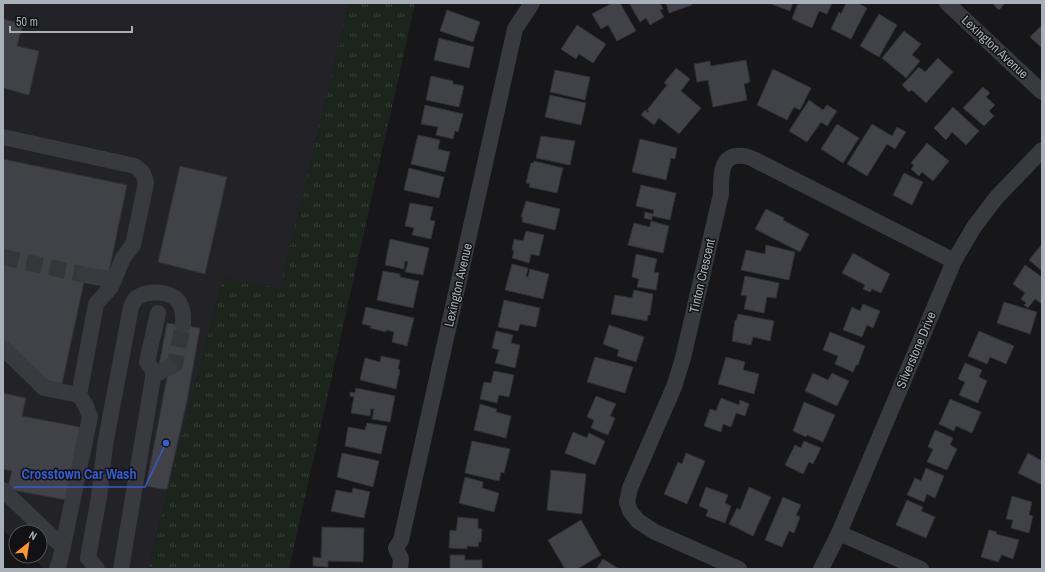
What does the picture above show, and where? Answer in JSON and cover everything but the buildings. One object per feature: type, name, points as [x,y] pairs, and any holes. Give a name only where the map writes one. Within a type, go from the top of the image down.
[{"type":"street","name":"Lexington Avenue","points":[[400,569],[401,559],[396,548],[401,540],[403,532],[515,29],[532,3]]},
{"type":"street","name":"Lexington Avenue","points":[[947,3],[1042,92]]},
{"type":"street","points":[[3,137],[135,166],[143,173],[146,184],[133,245],[123,258],[111,287],[96,304],[79,395],[86,406],[90,417],[57,569]]},
{"type":"street","name":"Silverstone Drive","points":[[821,569],[954,261],[974,227],[996,198],[1042,150]]},
{"type":"street","name":"Tinton Crescent","points":[[739,569],[655,532],[638,521],[630,511],[627,502],[630,488],[674,387],[683,358],[721,194],[722,169],[727,160],[736,156],[745,156],[761,162],[954,261]]},
{"type":"street","points":[[85,275],[114,280]]},
{"type":"street","points":[[97,569],[88,558],[99,497],[105,445],[131,307],[136,298],[144,294],[154,292],[166,294],[178,300],[183,313],[183,325]]},
{"type":"street","points":[[121,569],[154,372],[147,362],[158,313]]},
{"type":"street","points":[[3,348],[44,388],[79,395]]},
{"type":"street","points":[[153,376],[169,367]]},
{"type":"street","points":[[3,490],[63,546]]},
{"type":"street","points":[[838,532],[920,569]]},
{"type":"shaded area","points":[[3,3],[349,3],[280,290],[223,277],[148,569],[45,569],[40,564],[48,564],[48,524],[8,524],[8,535],[3,530]]},
{"type":"green space","points":[[349,3],[415,3],[289,569],[148,569],[223,277],[280,289]]},
{"type":"tunnel","points":[[3,257],[85,275]]},
{"type":"tunnel","points":[[169,367],[175,364],[183,325]]},
{"type":"place","name":"Crosstown Car Wash","points":[[166,443]]}]
